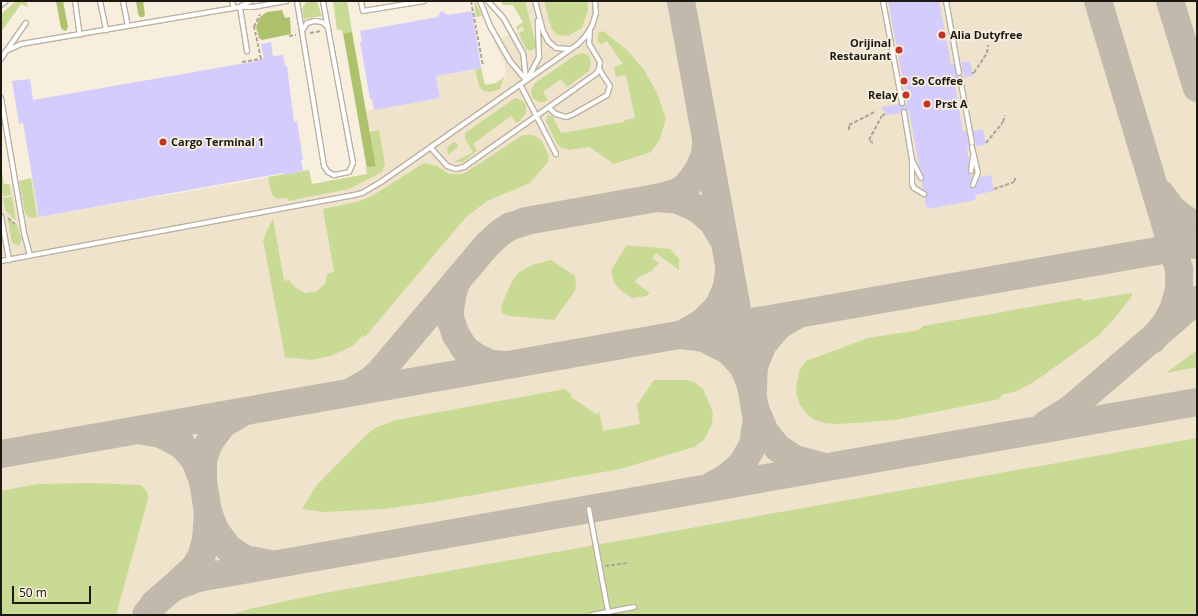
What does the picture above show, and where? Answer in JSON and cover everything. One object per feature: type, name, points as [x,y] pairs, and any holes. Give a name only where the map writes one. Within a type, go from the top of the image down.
[{"type":"lane","points":[[1,5],[6,1]]},
{"type":"lane","points":[[75,1],[80,35]]},
{"type":"lane","points":[[100,1],[106,30]]},
{"type":"lane","points":[[123,1],[128,26]]},
{"type":"lane","points":[[232,1],[234,8]]},
{"type":"lane","points":[[6,51],[21,44],[234,8],[252,1]]},
{"type":"lane","points":[[240,6],[253,8],[286,1]]},
{"type":"lane","points":[[297,1],[298,35],[324,166],[330,174],[345,173],[349,172],[353,163],[327,30],[323,1]]},
{"type":"lane","points":[[361,1],[363,11],[424,1]]},
{"type":"lane","points":[[480,1],[490,26],[510,61],[526,80]]},
{"type":"lane","points":[[488,1],[504,19],[523,53],[526,80]]},
{"type":"lane","points":[[535,1],[543,31],[552,45],[565,49],[577,45]]},
{"type":"lane","points":[[431,148],[447,166],[461,169],[537,117],[596,74],[599,69],[599,59],[589,44],[590,31],[595,19],[595,1]]},
{"type":"lane","points":[[883,1],[902,103]]},
{"type":"lane","points":[[946,1],[978,172],[973,185]]},
{"type":"lane","points":[[240,6],[247,51]]},
{"type":"lane","points":[[526,80],[539,57],[538,15]]},
{"type":"lane","points":[[1,59],[26,22]]},
{"type":"lane","points":[[298,35],[305,25],[310,22],[322,22],[327,30]]},
{"type":"lane","points":[[1,261],[350,196],[371,188],[431,148],[577,45],[590,31]]},
{"type":"lane","points":[[549,108],[556,114],[566,116],[572,115],[607,95],[610,86],[599,69]]},
{"type":"lane","points":[[520,84],[556,154]]},
{"type":"lane","points":[[1,98],[24,233],[30,255]]},
{"type":"lane","points":[[904,112],[912,160],[912,184],[914,188],[924,194]]},
{"type":"lane","points":[[971,170],[974,154]]},
{"type":"lane","points":[[912,160],[921,178]]},
{"type":"lane","points":[[1,216],[9,260]]},
{"type":"lane","points":[[589,509],[608,612]]},
{"type":"lane","points":[[592,615],[634,607]]},
{"type":"path","points":[[471,1],[483,66]]},
{"type":"path","points":[[242,62],[260,59],[254,27],[258,15],[264,11]]},
{"type":"path","points":[[293,30],[298,35]]},
{"type":"path","points":[[307,33],[327,30]]},
{"type":"path","points":[[289,36],[298,35]]},
{"type":"path","points":[[972,73],[974,73],[987,53],[988,45]]},
{"type":"path","points":[[849,130],[849,125],[876,111]]},
{"type":"path","points":[[873,143],[869,140],[882,116],[886,113]]},
{"type":"path","points":[[986,143],[1004,122],[1005,115]]},
{"type":"path","points":[[994,189],[1014,182],[1016,176]]},
{"type":"path","points":[[600,567],[627,563]]},
{"type":"shaded area","points":[[510,1],[1197,1],[1197,615],[1,615],[1,166],[4,185],[33,180],[40,217],[306,171],[309,188],[367,178],[376,172],[365,111],[440,98],[436,76],[481,68],[485,88],[504,81],[506,72],[505,64],[494,42],[518,31],[516,27],[523,22]]},
{"type":"green space","points":[[16,1],[26,1],[28,7],[21,4],[1,32],[1,14]]},
{"type":"green space","points":[[56,1],[63,1],[68,27],[66,31],[61,28]]},
{"type":"green space","points":[[136,1],[143,1],[145,15],[143,17],[140,17],[138,14]]},
{"type":"green space","points":[[307,1],[317,2],[322,16],[304,19],[302,8]]},
{"type":"green space","points":[[333,1],[347,1],[352,32],[343,34],[342,30],[337,30]]},
{"type":"green space","points":[[475,1],[482,16],[476,17]]},
{"type":"green space","points":[[501,1],[525,1],[536,45],[534,49],[529,51],[525,47],[519,33],[525,30],[522,26],[518,31],[516,27],[523,22],[513,5],[503,5]]},
{"type":"green space","points":[[544,1],[587,1],[588,10],[582,28],[568,36],[557,35],[551,28]]},
{"type":"green space","points":[[282,10],[285,18],[290,17],[291,34],[262,40],[259,38],[256,27],[260,17],[267,12]]},
{"type":"green space","points":[[603,31],[627,50],[644,70],[657,93],[666,119],[659,141],[651,152],[614,164],[589,147],[569,150],[562,148],[557,144],[546,121],[548,115],[553,117],[561,133],[624,122],[625,120],[635,118],[626,75],[616,77],[614,67],[623,64],[607,41],[601,44],[598,42],[598,33]]},
{"type":"green space","points":[[352,32],[376,166],[367,167],[343,34]]},
{"type":"green space","points":[[582,53],[588,55],[591,61],[589,71],[567,87],[561,79],[543,92],[548,100],[544,102],[539,102],[532,98],[531,90],[535,83],[574,56]]},
{"type":"green space","points":[[481,68],[485,85],[496,83],[504,77],[506,72],[500,89],[490,92],[482,90],[479,86],[475,69]]},
{"type":"green space","points":[[515,98],[523,101],[526,106],[526,113],[520,121],[516,123],[511,116],[473,144],[477,151],[463,162],[454,162],[473,152],[465,139],[465,133]]},
{"type":"green space","points":[[379,130],[385,164],[382,172],[349,189],[288,201],[288,198],[277,199],[272,195],[268,177],[309,170],[312,184],[367,174],[366,168],[375,166],[369,132]]},
{"type":"green space","points":[[523,135],[533,135],[542,141],[549,156],[548,162],[530,183],[487,201],[466,217],[365,337],[363,335],[354,345],[331,356],[311,360],[285,357],[263,240],[273,218],[284,281],[289,280],[295,287],[305,293],[317,291],[325,284],[327,274],[334,272],[323,209],[356,202],[372,196],[424,163],[437,166],[449,174],[463,174]]},
{"type":"green space","points":[[453,142],[457,143],[458,147],[448,155],[447,148]]},
{"type":"green space","points":[[1,166],[4,184],[9,184],[11,195],[3,196],[1,188]]},
{"type":"green space","points":[[31,178],[37,217],[33,218],[29,217],[25,213],[19,181]]},
{"type":"green space","points":[[12,197],[16,221],[6,211],[3,198]]},
{"type":"green space","points":[[7,216],[17,225],[22,240],[19,246],[12,243]]},
{"type":"green space","points":[[627,245],[670,249],[679,259],[679,270],[656,253],[652,258],[659,263],[650,272],[638,277],[635,282],[650,293],[646,296],[632,298],[624,293],[614,283],[611,270]]},
{"type":"green space","points":[[551,260],[575,276],[576,285],[575,291],[554,320],[510,316],[502,313],[501,306],[513,279],[518,273],[532,265]]},
{"type":"green space","points":[[1132,293],[1132,296],[1115,318],[1098,336],[1034,382],[1017,391],[1001,395],[1000,399],[895,420],[839,424],[824,423],[813,419],[806,413],[799,403],[796,392],[797,381],[800,369],[806,361],[868,338],[919,330],[923,326],[1081,298],[1082,301]]},
{"type":"green space","points":[[1197,350],[1197,367],[1166,373],[1196,351]]},
{"type":"green space","points":[[654,380],[685,380],[694,382],[703,389],[713,412],[712,424],[704,440],[694,447],[620,469],[434,502],[384,509],[323,512],[302,509],[316,486],[366,435],[377,427],[396,420],[565,389],[571,394],[571,397],[596,414],[599,412],[603,431],[640,424],[637,405]]},
{"type":"green space","points":[[1197,438],[1197,615],[231,615],[249,609],[319,594]]},
{"type":"green space","points":[[90,483],[141,485],[147,492],[148,499],[116,615],[1,615],[1,491],[37,484]]},
{"type":"building","name":"Prst A","points":[[888,1],[939,1],[951,64],[954,64],[957,76],[957,79],[954,79],[963,132],[966,131],[969,145],[969,148],[967,148],[969,161],[968,172],[971,174],[972,178],[970,186],[975,188],[980,177],[991,175],[994,191],[975,195],[976,200],[927,209],[924,197],[927,194],[923,189],[922,181],[924,178],[919,165],[909,111],[903,109],[901,113],[887,115],[881,107],[899,104],[903,106],[907,102]]},
{"type":"building","points":[[441,11],[448,15],[472,11],[481,68],[436,76],[440,98],[374,110],[372,99],[370,99],[360,42],[362,42],[360,31],[438,17]]},
{"type":"building","name":"Cargo Terminal 1","points":[[271,42],[273,56],[283,55],[285,66],[287,66],[294,122],[297,121],[303,160],[301,160],[303,171],[283,175],[283,173],[39,217],[23,123],[19,124],[12,81],[30,79],[33,100],[257,61],[264,58],[261,44]]},
{"type":"building","points":[[970,61],[973,76],[964,77],[961,63]]},
{"type":"building","points":[[983,129],[986,145],[976,147],[973,131]]},
{"type":"taxiway","points":[[681,1],[757,419],[753,445],[742,464],[726,478],[713,485]]},
{"type":"taxiway","points":[[1098,1],[1179,270],[1179,289],[1174,308],[1166,323],[1153,339]]},
{"type":"taxiway","points":[[1170,1],[1197,88]]},
{"type":"taxiway","points":[[354,390],[370,381],[380,372],[487,245],[500,233],[509,227],[526,221],[657,198],[676,193],[686,187],[698,171],[705,155],[706,143]]},
{"type":"taxiway","points":[[1160,193],[1173,210],[1197,228]]},
{"type":"taxiway","points":[[657,198],[678,200],[698,209],[713,222],[723,239]]},
{"type":"taxiway","points":[[1,454],[1197,244]]},
{"type":"taxiway","points":[[729,271],[727,287],[718,307],[702,323],[680,335],[704,338],[729,351],[743,366],[753,389],[754,366],[763,344],[778,326],[795,316]]},
{"type":"taxiway","points":[[457,281],[453,291],[450,309],[450,318],[456,335],[465,349],[476,357],[491,364],[505,365]]},
{"type":"taxiway","points":[[1046,424],[1069,410],[1197,300]]},
{"type":"taxiway","points":[[146,615],[155,603],[172,588],[198,578],[1197,402]]},
{"type":"taxiway","points":[[756,411],[765,432],[778,448],[795,459],[821,466]]},
{"type":"taxiway","points":[[203,481],[203,459],[210,441],[223,424],[241,413]]},
{"type":"taxiway","points":[[143,431],[161,434],[182,445],[195,460],[203,481],[208,512],[206,540],[201,557],[195,567],[176,585]]},
{"type":"taxiway","points":[[208,512],[215,530],[228,548],[245,559],[270,564]]},
{"type":"place","name":"Alia Dutyfree","points":[[942,35]]},
{"type":"place","name":"Orijinal Restaurant","points":[[899,50]]},
{"type":"place","name":"So Coffee","points":[[904,81]]},
{"type":"place","name":"Relay","points":[[906,95]]},
{"type":"place","name":"Prst A","points":[[927,104]]},
{"type":"place","name":"Cargo Terminal 1","points":[[163,142]]}]
